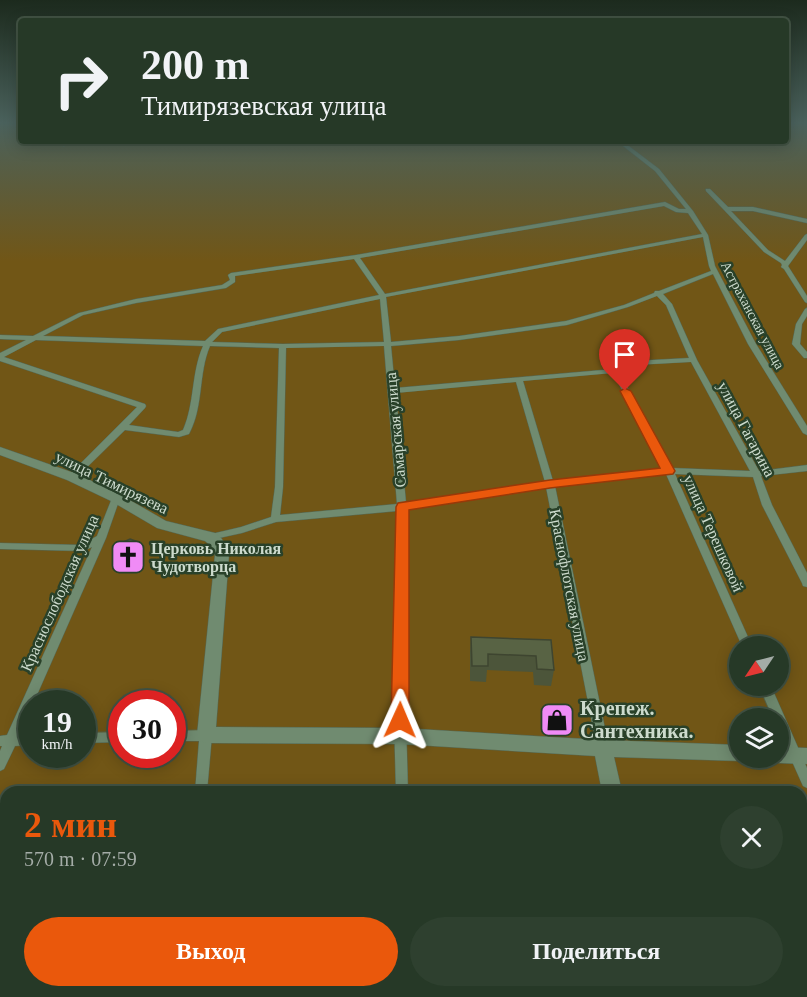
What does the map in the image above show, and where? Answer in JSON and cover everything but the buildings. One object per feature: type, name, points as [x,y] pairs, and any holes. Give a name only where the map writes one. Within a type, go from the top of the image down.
[{"type":"street","name":"Астраханская улица","points":[[654,169],[663,176],[705,235],[714,272],[752,344],[807,433]]},
{"type":"street","points":[[708,190],[766,250],[783,262],[807,302]]},
{"type":"street","points":[[1,358],[81,314],[136,301],[224,286],[233,281],[231,275],[356,257],[665,204],[678,211],[690,211]]},
{"type":"street","points":[[726,209],[753,209],[807,221]]},
{"type":"street","points":[[123,427],[178,435],[186,432],[194,417],[196,381],[207,342],[220,330],[383,296],[705,235]]},
{"type":"street","points":[[784,267],[807,236]]},
{"type":"street","name":"Самарская улица","points":[[356,257],[383,296],[388,344],[402,507],[400,736],[402,786]]},
{"type":"street","points":[[0,337],[33,340],[207,342],[284,346],[388,344],[459,338],[567,323],[626,306],[657,292],[714,272]]},
{"type":"street","name":"улица Гагарина","points":[[657,292],[669,304],[693,360],[756,474],[767,505],[807,583]]},
{"type":"street","points":[[807,310],[799,324],[796,345],[807,356]]},
{"type":"street","points":[[276,519],[284,346]]},
{"type":"street","points":[[1,358],[142,406],[72,477]]},
{"type":"street","points":[[391,391],[519,381],[615,371],[634,363],[693,360]]},
{"type":"street","name":"улица Терешковой","points":[[615,371],[669,471],[743,636]]},
{"type":"street","name":"Краснофлотская улица","points":[[519,381],[550,484],[611,786]]},
{"type":"street","name":"улица Тимирязева","points":[[0,451],[72,477],[116,498],[162,525],[210,537]]},
{"type":"street","points":[[210,537],[276,519],[402,507],[550,484],[669,471],[756,474],[807,468]]},
{"type":"street","name":"Краснослободская улица","points":[[0,765],[4,740],[101,538],[116,498]]},
{"type":"street","points":[[202,786],[222,555],[217,543],[210,537]]},
{"type":"street","points":[[0,546],[83,548],[101,538]]},
{"type":"street","points":[[769,696],[807,782]]},
{"type":"street","points":[[186,736],[400,736],[729,753]]},
{"type":"shaded area","points":[[0,169],[807,169],[807,786],[0,786]]},
{"type":"place","name":"Церковь Николая Чудотворца","points":[[128,557]]},
{"type":"place","name":"Крепеж. Сантехника.","points":[[557,720]]},
{"type":"route","points":[[400,720],[402,507],[550,484],[669,471],[625,391]]}]
